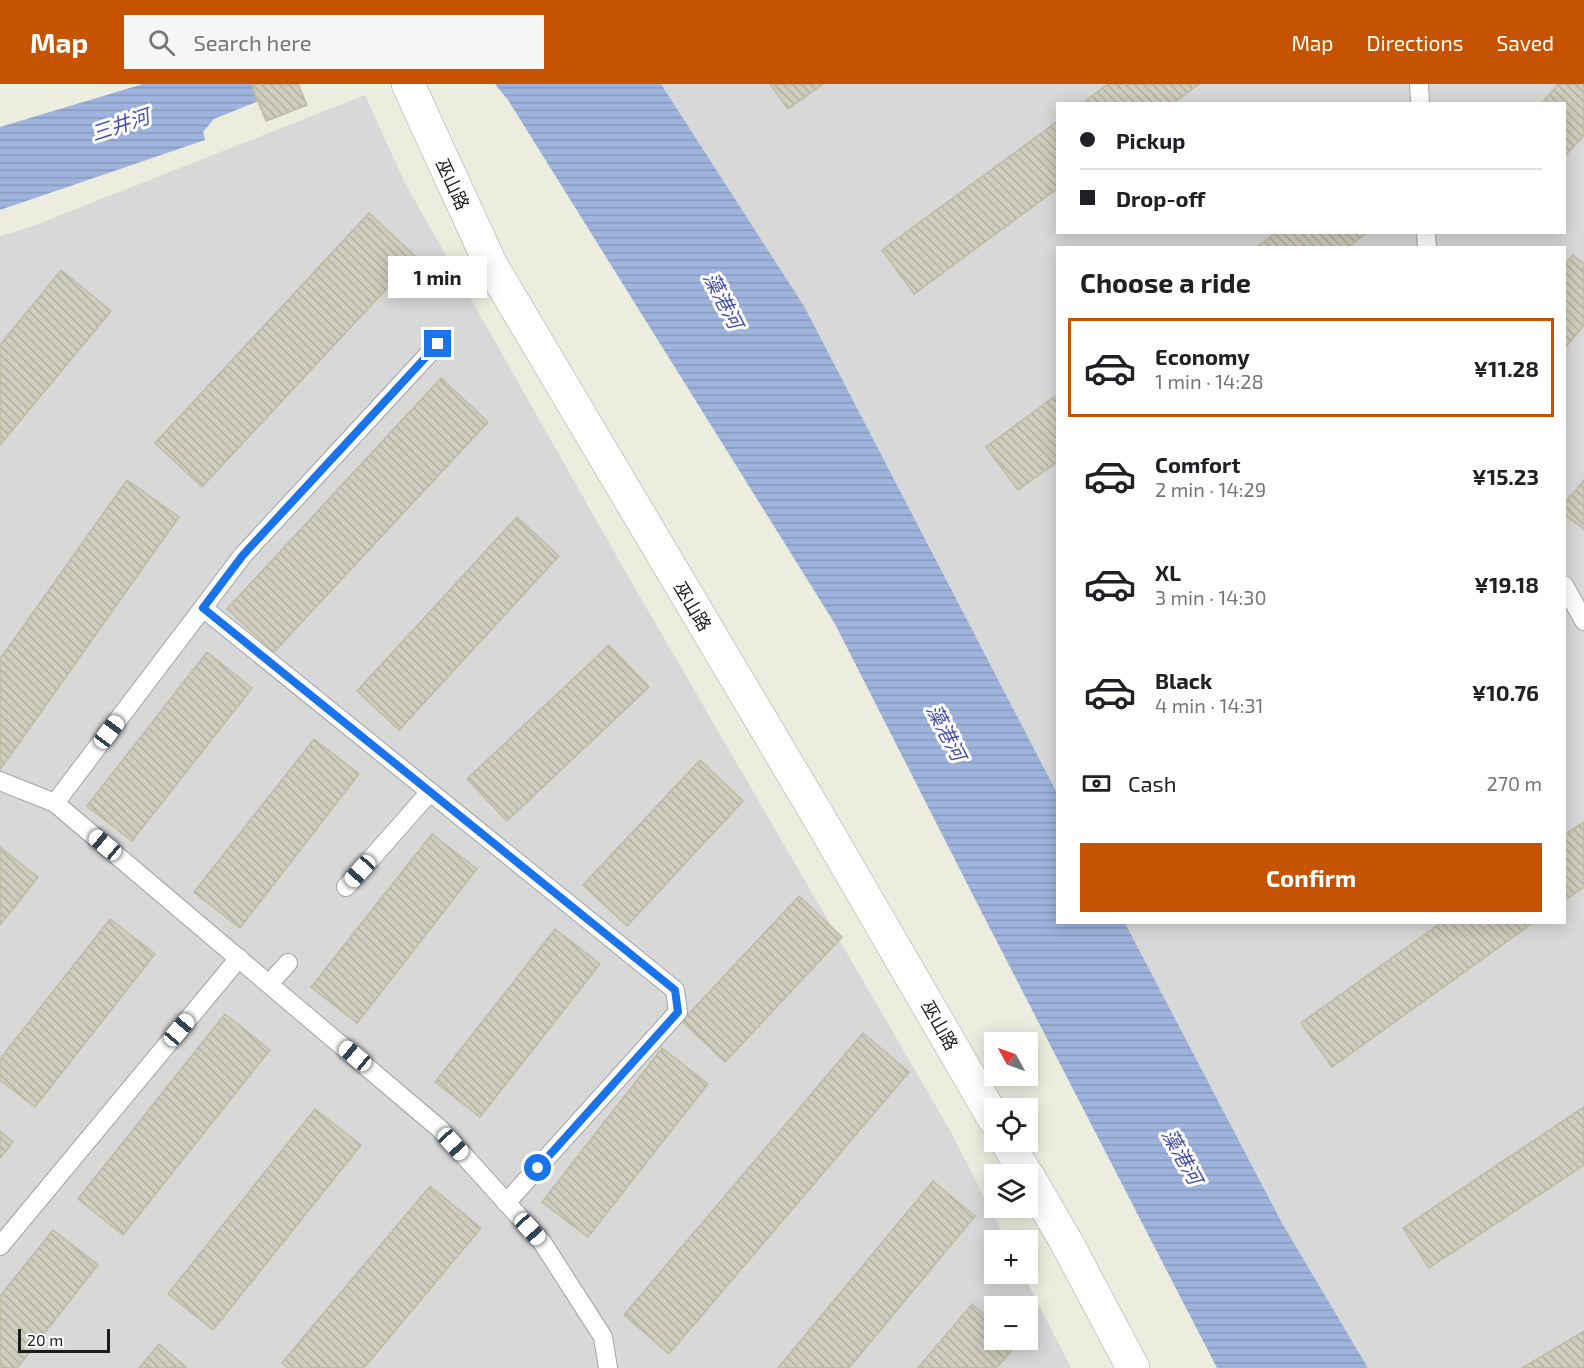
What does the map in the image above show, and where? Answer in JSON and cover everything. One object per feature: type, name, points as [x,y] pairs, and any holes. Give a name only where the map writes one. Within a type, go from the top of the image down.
[{"type":"street","name":"巫山路","points":[[410,88],[491,265],[821,821],[984,1102]]},
{"type":"street","points":[[1038,1194],[1068,1245],[1133,1368]]},
{"type":"lane","points":[[1419,84],[1420,102]]},
{"type":"lane","points":[[56,803],[243,555],[438,344]]},
{"type":"lane","points":[[1566,589],[1584,621]]},
{"type":"lane","points":[[203,608],[675,990],[678,1012],[506,1203]]},
{"type":"lane","points":[[0,781],[56,803],[440,1129],[542,1242],[603,1337],[608,1368]]},
{"type":"lane","points":[[346,886],[430,792]]},
{"type":"lane","points":[[0,1246],[239,958]]},
{"type":"lane","points":[[269,984],[288,963]]},
{"type":"shaded area","points":[[661,84],[1584,84],[1584,1368],[1368,1368],[1282,1223],[1126,924],[1566,924],[1566,246],[1056,246],[1056,791],[804,306]]},
{"type":"shaded area","points":[[365,95],[405,183],[628,576],[951,1132],[984,1197],[984,1218],[995,1218],[1001,1230],[984,1230],[984,1284],[1028,1284],[1034,1296],[984,1296],[984,1350],[1038,1350],[1038,1303],[1071,1368],[0,1368],[0,236],[33,226]]},
{"type":"water","name":"三井河","points":[[143,84],[300,84],[214,119],[203,132],[205,140],[0,210],[0,127]]},
{"type":"water","name":"藻港河","points":[[495,84],[661,84],[804,306],[1056,791],[1056,924],[1126,924],[1282,1223],[1368,1368],[1217,1368],[835,624],[508,100]]},
{"type":"building","points":[[251,84],[298,84],[307,105],[266,121]]},
{"type":"building","points":[[770,84],[823,84],[788,109]]},
{"type":"building","points":[[1108,84],[1199,84],[1175,102],[1084,102]]},
{"type":"building","points":[[1558,84],[1584,84],[1584,135],[1566,155],[1566,102],[1543,102]]},
{"type":"building","points":[[1056,122],[1056,189],[914,294],[882,250]]},
{"type":"building","points":[[369,213],[416,257],[202,487],[155,443]]},
{"type":"building","points":[[1274,234],[1365,234],[1350,246],[1258,246]]},
{"type":"building","points":[[1573,255],[1584,264],[1584,325],[1566,347],[1566,263]]},
{"type":"building","points":[[61,270],[111,311],[0,445],[0,345]]},
{"type":"building","points":[[441,378],[488,422],[274,652],[227,609]]},
{"type":"building","points":[[1056,395],[1056,462],[1018,490],[986,447]]},
{"type":"building","points":[[127,480],[179,517],[0,770],[0,659]]},
{"type":"building","points":[[1584,480],[1584,529],[1566,516],[1566,502]]},
{"type":"building","points":[[517,517],[559,556],[399,730],[357,691]]},
{"type":"building","points":[[609,645],[649,687],[507,821],[467,779]]},
{"type":"building","points":[[207,652],[252,688],[132,841],[87,806]]},
{"type":"building","points":[[314,739],[359,774],[240,928],[194,892]]},
{"type":"building","points":[[700,760],[743,801],[627,926],[583,885]]},
{"type":"building","points":[[1584,822],[1584,887],[1566,900],[1566,834]]},
{"type":"building","points":[[432,834],[477,869],[357,1023],[311,987]]},
{"type":"building","points":[[0,847],[38,877],[0,925]]},
{"type":"building","points":[[799,896],[842,937],[725,1062],[682,1021]]},
{"type":"building","points":[[110,919],[155,954],[35,1107],[0,1080],[0,1059]]},
{"type":"building","points":[[1439,924],[1531,924],[1332,1067],[1301,1023]]},
{"type":"building","points":[[555,929],[600,964],[480,1117],[435,1082]]},
{"type":"building","points":[[225,1014],[270,1050],[123,1235],[78,1199]]},
{"type":"building","points":[[863,1033],[909,1072],[669,1354],[624,1315]]},
{"type":"building","points":[[662,1048],[708,1084],[588,1237],[542,1202]]},
{"type":"building","points":[[1584,1107],[1584,1165],[1429,1268],[1403,1228]]},
{"type":"building","points":[[315,1109],[361,1145],[213,1330],[168,1294]]},
{"type":"building","points":[[0,1131],[13,1142],[0,1158]]},
{"type":"building","points":[[933,1181],[975,1216],[849,1368],[778,1368]]},
{"type":"building","points":[[430,1186],[481,1228],[364,1368],[288,1368],[282,1363]]},
{"type":"building","points":[[53,1230],[98,1265],[17,1368],[0,1368],[0,1296]]},
{"type":"building","points":[[972,1304],[984,1314],[984,1350],[1012,1350],[996,1368],[918,1368]]},
{"type":"building","points":[[1584,1331],[1584,1368],[1522,1368]]},
{"type":"building","points":[[159,1344],[187,1368],[139,1368]]},
{"type":"route","points":[[438,344],[243,555],[203,608],[675,990],[678,1012],[538,1168]]}]
